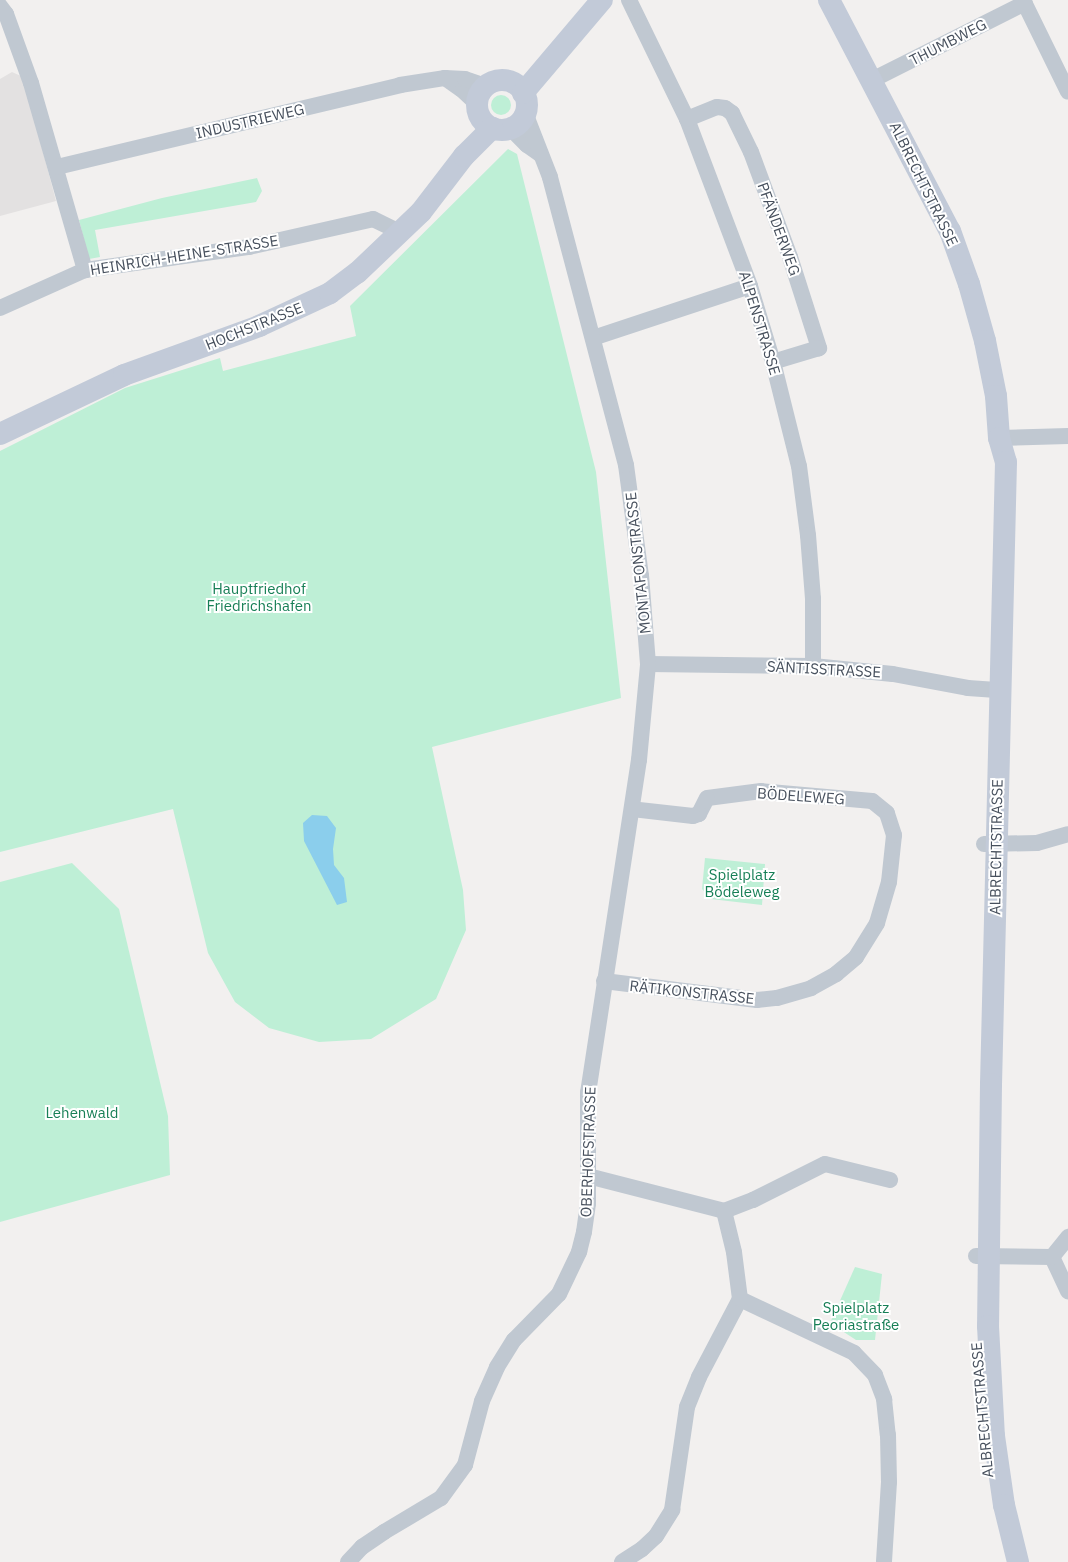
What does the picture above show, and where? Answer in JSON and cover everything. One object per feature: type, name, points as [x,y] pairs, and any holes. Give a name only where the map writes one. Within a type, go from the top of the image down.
[{"type":"main road","name":"HOCHSTRASSE","points":[[0,434],[124,374],[213,344],[299,310],[330,293],[357,273],[431,200],[464,156],[468,136],[500,106],[536,80],[548,61],[602,0]]},
{"type":"main road","name":"ALBRECHTSTRASSE","points":[[829,0],[950,231],[966,275],[985,341],[996,396],[1000,438],[994,455],[994,689],[982,1256],[977,1378],[987,1480],[1004,1562]]},
{"type":"main road","name":"ALBRECHTSTRASSE","points":[[982,1256],[994,1436],[1004,1505],[1018,1562]]},
{"type":"street","name":"ALPENSTRASSE","points":[[629,0],[687,119],[750,286],[773,362],[799,466],[807,525],[813,599],[813,666]]},
{"type":"street","name":"THUMBWEG","points":[[872,80],[1024,2]]},
{"type":"street","points":[[1024,2],[1068,92]]},
{"type":"street","points":[[0,6],[6,14],[28,74],[57,167],[85,270]]},
{"type":"street","name":"INDUSTRIEWEG","points":[[57,167],[400,85],[445,78],[465,79],[500,106]]},
{"type":"street","name":"MONTAFONSTRASSE","points":[[500,106],[540,154],[550,177],[626,465],[641,576],[648,664],[632,809],[604,981]]},
{"type":"street","name":"PFÄNDERWEG","points":[[687,119],[717,107],[725,108],[732,112],[751,152],[790,257],[819,348],[773,362]]},
{"type":"street","name":"HEINRICH-HEINE-STRASSE","points":[[0,308],[85,270],[249,247],[373,218],[400,232]]},
{"type":"street","points":[[593,338],[750,286]]},
{"type":"street","points":[[1000,438],[1068,436]]},
{"type":"street","name":"SÄNTISSTRASSE","points":[[648,664],[813,666],[893,674],[968,688],[994,689]]},
{"type":"street","name":"BÖDELEWEG","points":[[632,809],[693,816],[699,814],[707,798],[761,791],[872,801],[887,813]]},
{"type":"street","name":"RÄTIKONSTRASSE","points":[[604,981],[757,1000],[777,998],[811,988],[836,974],[856,957],[877,923],[890,882],[894,835],[887,813]]},
{"type":"street","points":[[990,844],[1037,843],[1068,834]]},
{"type":"street","name":"OBERHOFSTRASSE","points":[[348,1562],[362,1548],[384,1532],[441,1498],[465,1465],[482,1401],[497,1367],[514,1340],[559,1294],[579,1252],[588,1203],[588,1093],[604,981]]},
{"type":"street","points":[[588,1176],[724,1211],[753,1200],[825,1164],[890,1180]]},
{"type":"street","points":[[622,1562],[642,1549],[656,1536],[672,1510],[687,1407],[699,1377],[740,1299],[734,1252],[724,1211]]},
{"type":"street","points":[[1052,1257],[1068,1237]]},
{"type":"street","points":[[982,1256],[1052,1257]]},
{"type":"street","points":[[1052,1257],[1068,1291]]},
{"type":"street","points":[[740,1299],[854,1353],[875,1376],[884,1400],[888,1435],[889,1482],[884,1562]]},
{"type":"shaded area","points":[[12,72],[23,77],[56,201],[0,216],[0,79]]},
{"type":"green space","points":[[501,95],[508,98],[511,105],[508,112],[501,115],[494,112],[491,105],[494,98]]},
{"type":"green space","name":"Hauptfriedhof Friedrichshafen","points":[[508,149],[517,154],[596,472],[621,698],[432,747],[463,890],[466,930],[436,999],[371,1039],[319,1042],[269,1028],[235,1002],[208,953],[173,809],[0,852],[0,451],[125,388],[220,358],[223,371],[356,336],[350,306]]},
{"type":"green space","points":[[257,178],[262,191],[256,202],[95,230],[100,257],[89,259],[79,220],[162,198]]},
{"type":"green space","name":"Spielplatz Bödeleweg","points":[[705,858],[765,864],[762,905],[711,899],[702,889]]},
{"type":"green space","name":"Lehenwald","points":[[72,863],[119,909],[168,1116],[170,1175],[0,1222],[0,882]]},
{"type":"green space","name":"Spielplatz Peoriastraße","points":[[855,1267],[882,1274],[875,1340],[856,1340],[830,1323]]},
{"type":"water","points":[[312,815],[327,816],[336,828],[333,849],[334,865],[344,878],[347,902],[337,905],[304,841],[303,823]]}]
